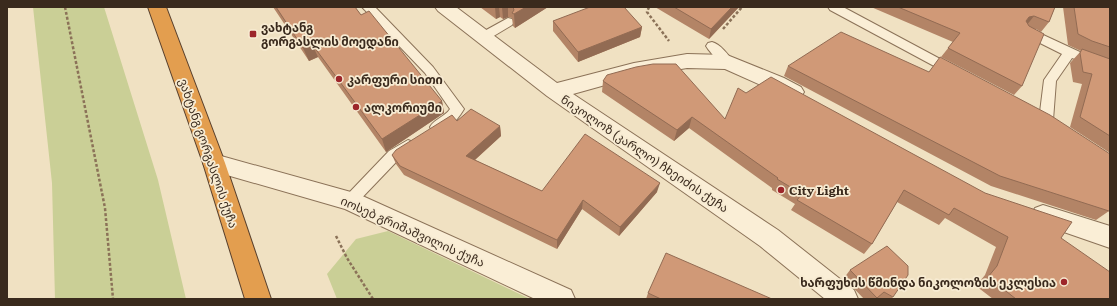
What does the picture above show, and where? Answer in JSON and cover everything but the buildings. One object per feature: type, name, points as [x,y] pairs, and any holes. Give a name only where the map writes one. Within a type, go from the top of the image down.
[{"type":"highway","name":"ვახტანგ გორგასლის ქუჩა","points":[[157,7],[214,163],[258,299]]},
{"type":"street","name":"ნიკოლოზ (კარლო) ჩხეიძის ქუჩა","points":[[444,7],[554,91],[769,238],[845,299]]},
{"type":"street","points":[[554,91],[634,70],[687,60],[727,62],[777,83],[809,101]]},
{"type":"street","name":"იოსებ გრიშაშვილის ქუჩა","points":[[214,163],[350,200],[562,299]]},
{"type":"street","points":[[1028,210],[1110,237]]},
{"type":"lane","points":[[350,200],[394,155],[451,118],[458,109],[429,70],[368,7]]},
{"type":"lane","points":[[834,7],[962,76]]},
{"type":"lane","points":[[483,36],[508,22]]},
{"type":"lane","points":[[1026,31],[1069,53],[1096,63],[1110,66]]},
{"type":"lane","points":[[712,46],[727,62]]},
{"type":"lane","points":[[1046,120],[1050,80],[1069,53]]},
{"type":"lane","points":[[1032,112],[1058,128]]},
{"type":"path","points":[[65,7],[105,208],[113,299]]},
{"type":"path","points":[[648,7],[647,12],[687,60]]},
{"type":"path","points":[[712,46],[721,31],[742,7]]},
{"type":"path","points":[[336,236],[373,299]]},
{"type":"green space","points":[[33,7],[104,7],[158,180],[186,299],[55,299],[52,183]]},
{"type":"green space","points":[[388,231],[530,299],[337,299],[327,274],[356,239]]},
{"type":"place","name":"ვახტანგ გორგასლის მოედანი","points":[[253,34]]},
{"type":"place","name":"კარფური სითი","points":[[339,79]]},
{"type":"place","name":"ალკორიუმი","points":[[356,107]]},
{"type":"place","name":"City Light","points":[[781,190]]},
{"type":"place","name":"ხარფუხის წმინდა ნიკოლოზის ეკლესია","points":[[1064,282]]}]
